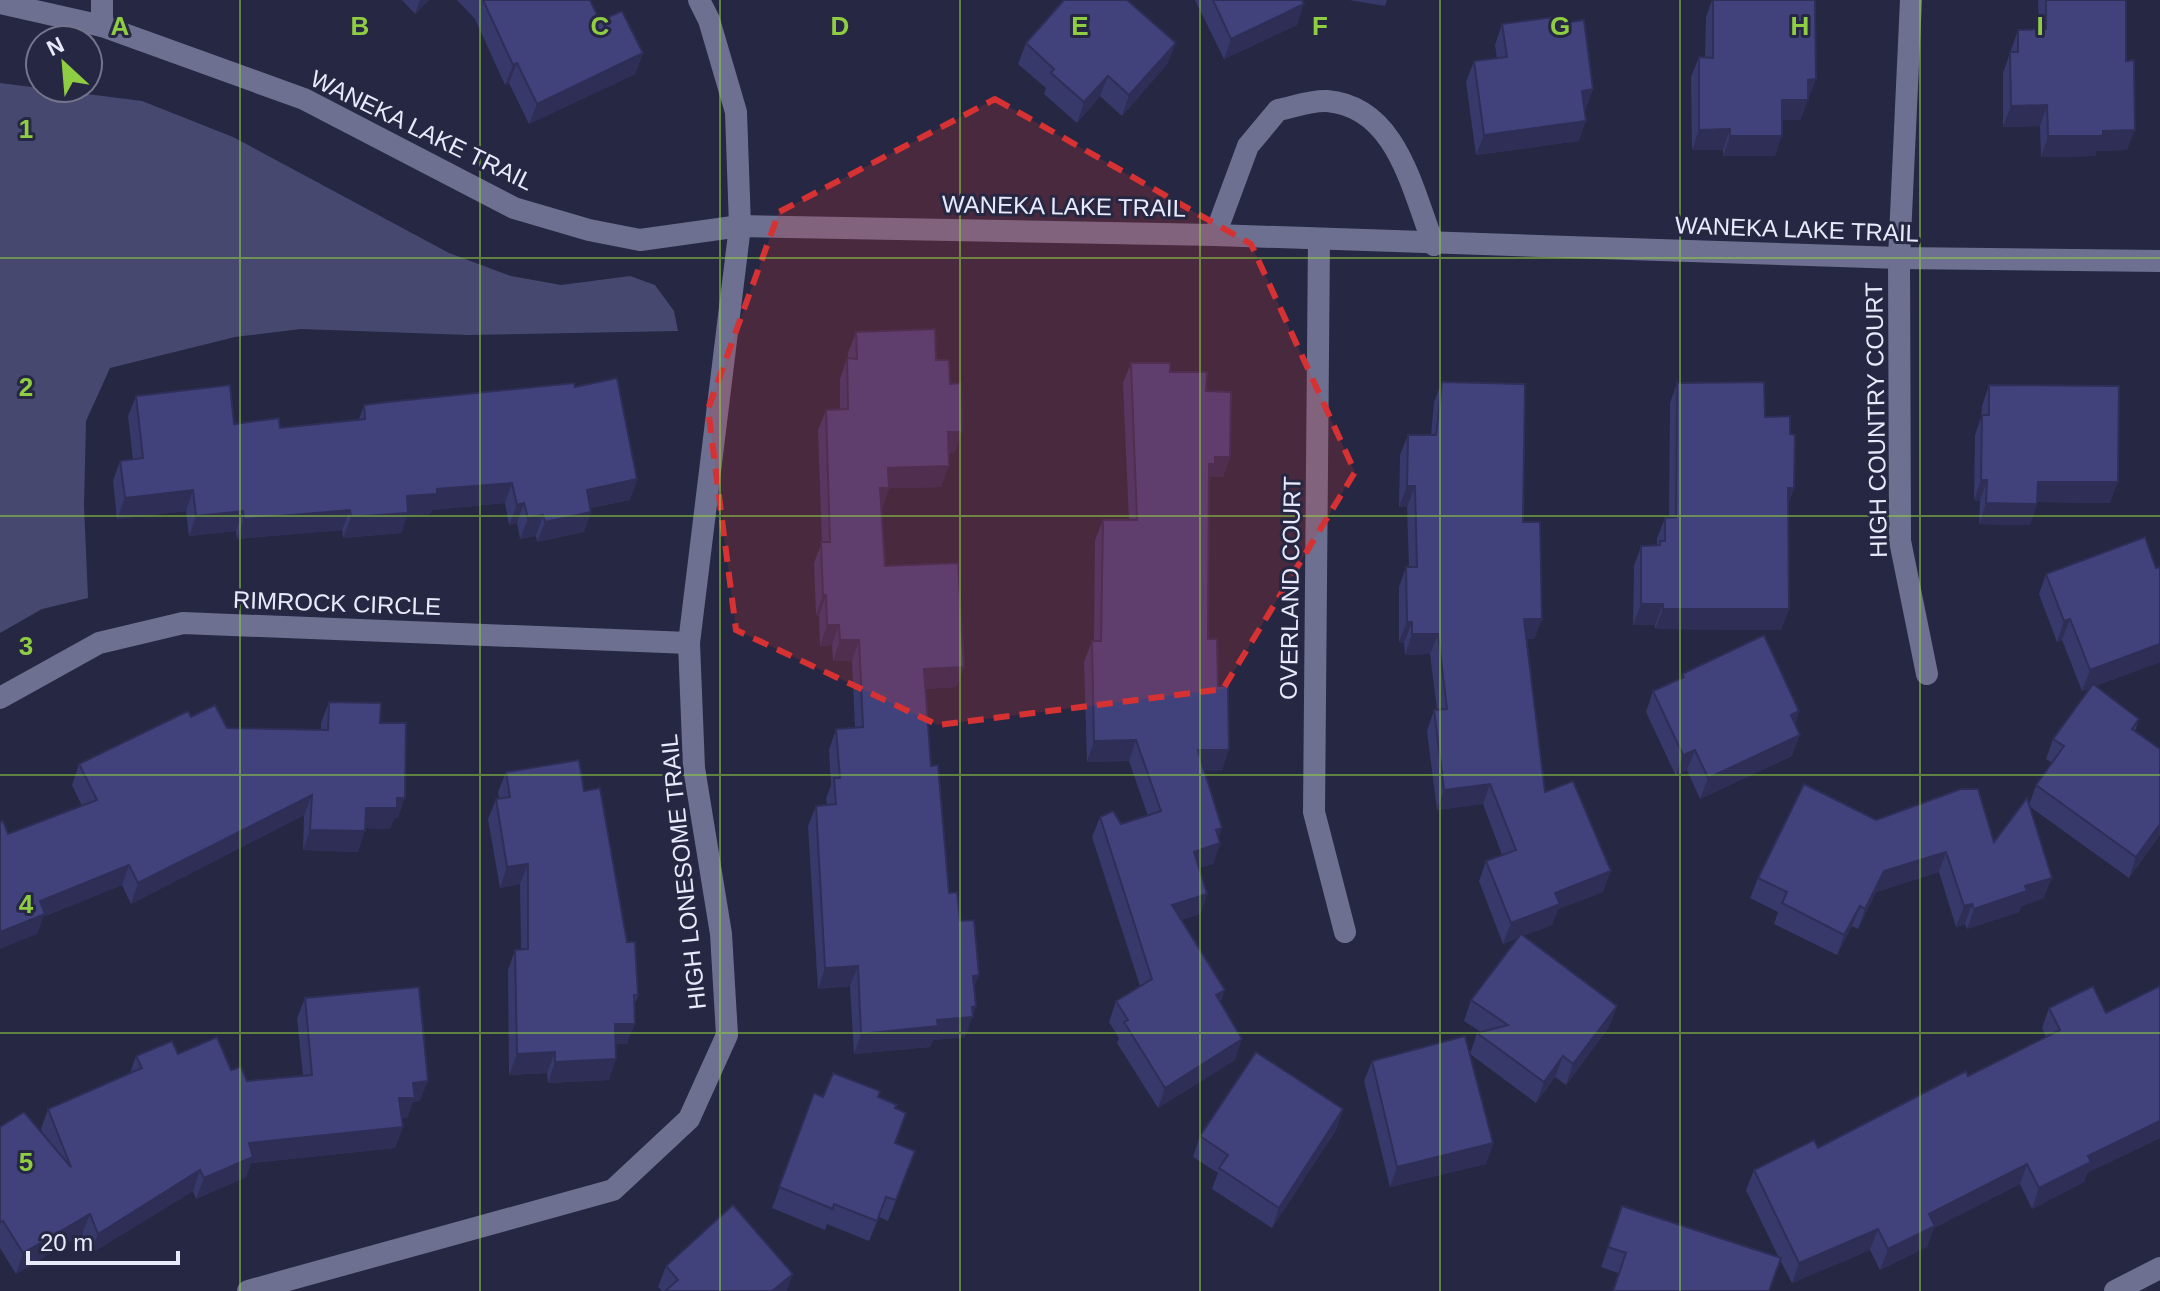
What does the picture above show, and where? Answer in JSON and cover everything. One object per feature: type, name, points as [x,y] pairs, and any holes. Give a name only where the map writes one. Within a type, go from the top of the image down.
[{"type":"street","points":[[102,0],[102,24]]},
{"type":"street","name":"HIGH LONESOME TRAIL","points":[[248,1291],[613,1190],[689,1119],[727,1035],[721,934],[694,768],[689,643],[740,226],[736,112],[709,20],[699,0]]},
{"type":"street","name":"HIGH COUNTRY COURT","points":[[1911,0],[1899,258],[1900,541],[1927,674]]},
{"type":"street","name":"WANEKA LAKE TRAIL","points":[[12,3],[94,24]]},
{"type":"street","name":"WANEKA LAKE TRAIL","points":[[104,27],[304,99],[514,208],[589,230],[640,240],[740,226],[1215,235],[1434,245],[1899,258],[2160,261]]},
{"type":"street","name":"WANEKA LAKE TRAIL","points":[[1215,235],[1248,146],[1278,110],[1327,101],[1370,115],[1396,146],[1434,245]]},
{"type":"street","name":"OVERLAND COURT","points":[[1319,239],[1314,812],[1345,932]]},
{"type":"street","name":"RIMROCK CIRCLE","points":[[0,698],[99,643],[183,623],[689,643]]},
{"type":"street","points":[[2115,1291],[2160,1268]]},
{"type":"highlighted area","points":[[995,99],[1251,244],[1355,472],[1223,689],[938,725],[736,630],[708,409],[779,212]]},
{"type":"shaded area","points":[[0,83],[24,86],[24,104],[104,104],[104,96],[142,101],[233,137],[449,253],[511,276],[561,285],[630,276],[655,285],[674,311],[678,331],[468,335],[301,329],[235,337],[110,368],[86,421],[84,505],[88,598],[42,609],[0,633]]},
{"type":"building","points":[[483,0],[590,0],[600,21],[622,11],[643,53],[537,104],[517,63],[513,65]]},
{"type":"building","points":[[1064,0],[1127,0],[1176,43],[1129,95],[1108,76],[1084,102],[1051,73],[1054,69],[1026,43]]},
{"type":"building","points":[[1213,0],[1302,0],[1304,4],[1231,39]]},
{"type":"building","points":[[1713,0],[1815,0],[1816,79],[1808,80],[1808,100],[1782,100],[1782,136],[1730,136],[1730,129],[1699,130],[1699,57],[1713,58]]},
{"type":"building","points":[[2046,0],[2126,0],[2126,61],[2134,60],[2135,130],[2103,131],[2103,136],[2048,136],[2047,105],[2011,106],[2010,52],[2018,52],[2018,30],[2046,29]]},
{"type":"building","points":[[1554,17],[1555,24],[1584,20],[1593,89],[1582,91],[1586,121],[1484,135],[1474,61],[1507,57],[1502,24]]},
{"type":"building","points":[[935,329],[936,360],[949,360],[950,384],[961,383],[962,432],[948,432],[949,466],[888,468],[889,488],[880,488],[885,566],[958,563],[964,667],[924,669],[931,766],[938,765],[949,893],[957,892],[960,921],[974,920],[979,975],[973,976],[976,1006],[972,1007],[973,1017],[937,1020],[938,1026],[861,1034],[858,966],[825,968],[816,806],[836,804],[834,778],[840,778],[836,729],[863,727],[859,640],[840,640],[839,625],[827,625],[826,595],[823,595],[821,542],[830,542],[826,410],[848,409],[847,358],[857,359],[856,332]]},
{"type":"building","points":[[1131,363],[1170,363],[1170,372],[1207,372],[1206,391],[1231,392],[1230,457],[1215,457],[1215,464],[1209,464],[1208,639],[1217,639],[1218,686],[1228,686],[1229,750],[1198,750],[1222,828],[1216,830],[1220,843],[1194,852],[1207,894],[1172,905],[1225,990],[1216,995],[1242,1039],[1165,1088],[1124,1022],[1128,1020],[1116,1001],[1152,979],[1100,817],[1113,811],[1121,824],[1161,811],[1136,740],[1094,741],[1092,641],[1101,641],[1103,520],[1137,520]]},
{"type":"building","points":[[617,378],[637,479],[587,490],[591,512],[545,522],[543,515],[528,518],[524,503],[517,505],[512,483],[437,489],[437,494],[407,496],[408,513],[351,517],[350,510],[244,519],[243,511],[196,516],[193,490],[125,498],[120,461],[143,458],[136,396],[230,385],[234,424],[279,418],[280,428],[365,419],[364,405],[574,383],[575,387]]},
{"type":"building","points":[[1442,382],[1525,384],[1523,522],[1540,522],[1542,619],[1524,619],[1545,792],[1573,781],[1611,871],[1555,893],[1560,904],[1511,923],[1486,861],[1516,850],[1490,784],[1444,790],[1434,710],[1447,709],[1438,634],[1412,634],[1412,622],[1407,622],[1406,567],[1417,567],[1415,486],[1407,486],[1408,435],[1436,435]]},
{"type":"building","points":[[1764,382],[1765,417],[1790,416],[1790,434],[1795,435],[1794,488],[1788,488],[1789,609],[1663,609],[1663,604],[1641,604],[1641,546],[1660,545],[1660,541],[1665,541],[1665,518],[1676,517],[1677,383]]},
{"type":"building","points":[[1989,385],[2119,386],[2118,482],[2038,482],[2037,504],[1986,503],[1987,480],[1981,480],[1982,415],[1989,415]]},
{"type":"building","points":[[2145,537],[2156,568],[2160,567],[2160,644],[2090,670],[2070,619],[2064,621],[2046,574]]},
{"type":"building","points":[[1764,635],[1799,711],[1791,715],[1800,735],[1708,778],[1695,750],[1683,755],[1653,691]]},
{"type":"building","points":[[2093,684],[2139,719],[2132,729],[2160,749],[2160,824],[2136,857],[2036,785],[2064,746],[2053,739]]},
{"type":"building","points":[[329,702],[381,703],[380,723],[406,723],[405,798],[397,798],[397,808],[366,808],[365,831],[310,830],[312,795],[138,883],[129,865],[40,901],[45,914],[0,932],[0,822],[3,821],[8,834],[97,800],[79,764],[188,711],[191,717],[215,705],[227,728],[328,730]]},
{"type":"building","points":[[579,760],[584,791],[600,788],[627,942],[635,942],[638,995],[634,995],[635,1024],[615,1024],[616,1059],[555,1062],[555,1052],[517,1054],[515,950],[528,949],[528,864],[507,867],[496,799],[510,797],[506,772]]},
{"type":"building","points":[[1804,784],[1876,820],[1961,789],[1978,789],[1994,842],[2027,798],[2052,878],[2025,886],[2027,891],[1974,909],[1972,904],[1964,906],[1946,852],[1884,871],[1865,909],[1860,906],[1844,935],[1782,903],[1787,892],[1758,878]]},
{"type":"building","points":[[1521,934],[1617,1006],[1573,1064],[1563,1056],[1544,1082],[1477,1033],[1508,1025],[1471,1000]]},
{"type":"building","points":[[2093,986],[2106,1013],[2160,986],[2160,1121],[2088,1156],[2091,1162],[2039,1188],[2027,1164],[1929,1214],[1935,1226],[1888,1249],[1878,1229],[1799,1263],[1754,1170],[1814,1140],[1818,1148],[1966,1071],[1968,1076],[2060,1030],[2049,1008]]},
{"type":"building","points":[[419,987],[428,1081],[413,1083],[415,1098],[399,1098],[403,1127],[249,1143],[253,1157],[204,1178],[200,1170],[98,1234],[90,1214],[23,1253],[3,1221],[0,1222],[0,1127],[24,1112],[71,1167],[48,1109],[142,1068],[136,1056],[172,1041],[178,1054],[217,1037],[231,1070],[241,1067],[247,1081],[312,1075],[305,998]]},
{"type":"building","points":[[1465,1036],[1493,1143],[1397,1167],[1372,1061]]},
{"type":"building","points":[[1256,1052],[1343,1109],[1279,1208],[1219,1168],[1228,1155],[1200,1136]]},
{"type":"building","points":[[833,1073],[880,1091],[878,1097],[897,1105],[895,1108],[906,1113],[895,1143],[915,1151],[896,1200],[886,1197],[877,1221],[834,1204],[833,1209],[779,1187],[814,1093],[823,1097]]},
{"type":"building","points":[[733,1205],[793,1274],[772,1291],[665,1291],[678,1280],[666,1266]]},
{"type":"building","points":[[1622,1206],[1781,1258],[1769,1291],[1613,1291],[1626,1253],[1608,1247]]}]
